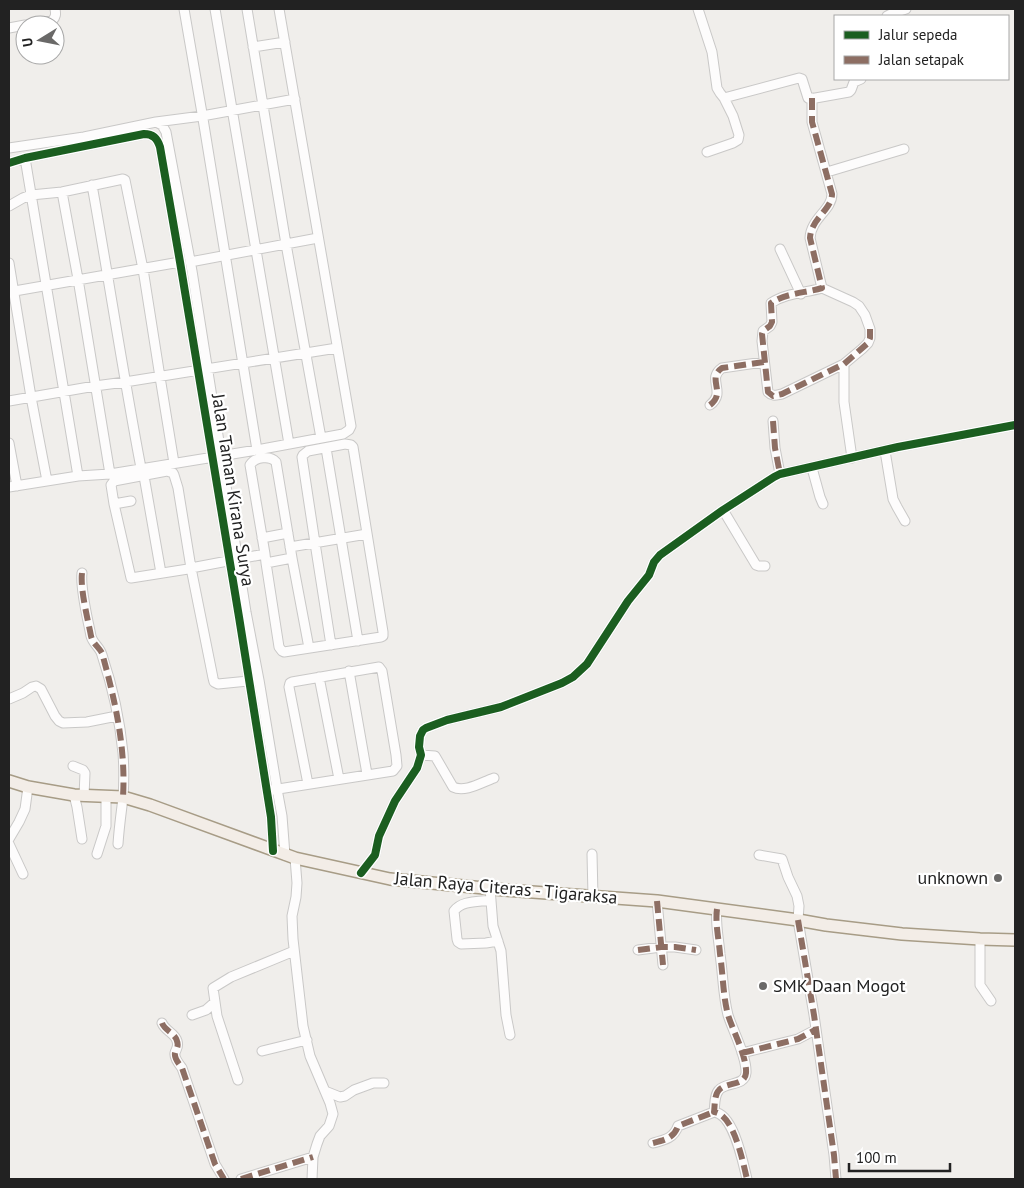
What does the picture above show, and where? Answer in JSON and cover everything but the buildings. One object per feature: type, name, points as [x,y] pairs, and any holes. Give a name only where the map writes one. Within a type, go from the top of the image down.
[{"type":"main road","name":"Jalan Raya Citeras - Tigaraksa","points":[[9,781],[28,787],[79,796],[123,797],[150,805],[290,857],[399,880],[657,900],[902,934],[1015,940]]},
{"type":"street","points":[[184,9],[257,450]]},
{"type":"street","points":[[215,9],[289,444]]},
{"type":"street","points":[[247,9],[286,244],[321,438]]},
{"type":"street","points":[[279,9],[351,426],[343,434],[174,463],[114,481],[111,485],[130,578],[234,561],[292,558]]},
{"type":"street","points":[[698,9],[712,52],[717,88],[733,116],[739,134],[738,140],[707,152]]},
{"type":"street","points":[[889,15],[906,9]]},
{"type":"street","points":[[253,47],[285,42]]},
{"type":"street","points":[[724,98],[799,78],[802,79],[808,99],[849,92],[854,82],[859,80]]},
{"type":"street","points":[[812,98],[812,122],[832,194],[832,200],[812,226],[810,232],[822,288]]},
{"type":"street","points":[[9,148],[84,137],[156,122],[202,116],[295,99]]},
{"type":"street","name":"Jalan Taman Kirana Surya","points":[[156,122],[162,125],[166,132],[185,262],[234,561],[249,681],[271,817],[272,851]]},
{"type":"street","name":"Jalan Taman Kirana Surya","points":[[25,158],[144,134],[154,136],[158,140],[160,147],[185,262]]},
{"type":"street","points":[[827,172],[904,149]]},
{"type":"street","points":[[9,163],[25,158],[78,476]]},
{"type":"street","points":[[9,206],[31,195],[62,192],[125,180],[143,269],[174,463]]},
{"type":"street","points":[[92,185],[125,382],[161,573]]},
{"type":"street","points":[[62,192],[110,474]]},
{"type":"street","points":[[11,291],[318,238]]},
{"type":"street","points":[[780,249],[801,294]]},
{"type":"street","points":[[9,263],[11,291],[47,481]]},
{"type":"street","points":[[822,288],[853,302],[859,306],[865,315],[870,328],[870,338],[868,343],[844,364],[782,394],[773,396],[768,392],[762,334],[772,322],[771,302],[796,293],[801,294],[822,288]]},
{"type":"street","points":[[9,400],[337,348]]},
{"type":"street","points":[[710,405],[718,396],[716,377],[719,369],[764,362]]},
{"type":"street","points":[[844,364],[844,402],[852,458]]},
{"type":"street","points":[[773,421],[780,474]]},
{"type":"street","points":[[361,873],[375,855],[378,839],[394,801],[417,768],[420,755],[420,733],[426,728],[447,720],[501,707],[562,683],[581,670],[591,658],[628,601],[649,575],[654,562],[660,555],[723,510],[780,474],[943,438],[1015,425]]},
{"type":"street","points":[[9,443],[13,486],[78,476],[143,472],[173,473],[178,488],[212,678],[218,684],[259,680]]},
{"type":"street","points":[[309,648],[276,462],[269,458],[254,460],[250,465],[280,650],[284,652],[358,641],[381,637],[383,635],[368,534],[353,447],[348,444],[308,451],[302,457],[331,645]]},
{"type":"street","points":[[326,448],[358,641]]},
{"type":"street","points":[[885,451],[894,499],[906,521]]},
{"type":"street","points":[[812,468],[823,504]]},
{"type":"street","points":[[114,504],[131,501]]},
{"type":"street","points":[[723,510],[756,565],[765,566]]},
{"type":"street","points":[[262,538],[288,533]]},
{"type":"street","points":[[290,547],[368,534]]},
{"type":"street","name":"Jalan Taman Kirana Surya","points":[[234,561],[259,680],[296,890],[292,922],[302,1019],[310,1056],[332,1110],[329,1126],[320,1136],[313,1157],[312,1179]]},
{"type":"street","points":[[82,573],[91,636],[93,642],[100,648],[102,653],[118,716],[123,752],[124,780],[118,844]]},
{"type":"street","points":[[267,792],[393,771],[397,766],[382,671],[379,667],[290,683],[289,687],[308,784]]},
{"type":"street","points":[[349,671],[367,774]]},
{"type":"street","points":[[319,677],[339,779]]},
{"type":"street","points":[[9,699],[36,686],[41,689],[55,716],[63,723],[87,722],[118,716]]},
{"type":"street","points":[[420,755],[434,756],[453,787],[457,789],[465,789],[494,778]]},
{"type":"street","points":[[73,766],[83,770],[84,773],[77,807],[82,839]]},
{"type":"street","points":[[9,839],[25,809],[28,787]]},
{"type":"street","points":[[97,854],[106,826],[106,796]]},
{"type":"street","points":[[9,844],[23,874]]},
{"type":"street","points":[[592,854],[593,896]]},
{"type":"street","points":[[759,855],[782,859],[798,900],[798,920],[834,1155],[836,1179]]},
{"type":"street","points":[[490,888],[493,926],[501,951],[506,1015],[510,1035]]},
{"type":"street","points":[[491,900],[461,904],[455,909],[457,939],[461,944],[486,944],[498,941]]},
{"type":"street","points":[[657,900],[663,965]]},
{"type":"street","points":[[714,1112],[719,1089],[736,1083],[744,1078],[746,1074],[742,1053],[726,1006],[717,908]]},
{"type":"street","points":[[980,939],[980,985],[992,1001]]},
{"type":"street","points":[[638,950],[675,947],[696,950]]},
{"type":"street","points":[[238,1080],[217,1016],[212,990],[231,977],[294,951]]},
{"type":"street","points":[[192,1015],[206,1010],[214,1003]]},
{"type":"street","points":[[162,1023],[164,1028],[176,1037],[178,1047],[175,1057],[182,1068],[215,1164],[224,1179]]},
{"type":"street","points":[[742,1053],[798,1038],[815,1030]]},
{"type":"street","points":[[262,1051],[307,1040]]},
{"type":"street","points":[[324,1091],[345,1096],[361,1087],[373,1083],[384,1083]]},
{"type":"street","points":[[653,1143],[669,1138],[677,1130],[678,1126],[714,1112],[719,1113],[728,1122],[738,1144],[747,1179]]},
{"type":"street","points":[[241,1179],[266,1176],[313,1157]]},
{"type":"marked path","points":[[812,98],[812,122],[832,194],[829,205],[814,225],[810,238],[822,288],[789,295],[771,303],[772,322],[762,334],[768,392],[773,396],[782,394],[844,364],[868,343],[870,329]]},
{"type":"marked path","points":[[710,405],[717,395],[716,377],[722,368],[764,362]]},
{"type":"marked path","points":[[773,421],[775,448],[780,474]]},
{"type":"marked path","points":[[82,573],[83,596],[91,636],[102,653],[118,724],[123,760],[123,797]]},
{"type":"marked path","points":[[657,901],[663,965]]},
{"type":"marked path","points":[[717,909],[717,926],[726,1008],[742,1052],[746,1073],[745,1077],[739,1082],[726,1086],[717,1092],[714,1112],[721,1115],[732,1130],[740,1151],[747,1179]]},
{"type":"marked path","points":[[798,920],[814,1015],[836,1179]]},
{"type":"marked path","points":[[638,950],[661,947],[696,950]]},
{"type":"marked path","points":[[162,1023],[177,1041],[178,1046],[175,1057],[182,1068],[215,1164],[224,1179]]},
{"type":"marked path","points":[[742,1053],[798,1039],[815,1030]]},
{"type":"marked path","points":[[653,1143],[671,1136],[678,1126],[714,1112]]},
{"type":"marked path","points":[[241,1179],[313,1157]]},
{"type":"cycle path","points":[[9,163],[25,158],[144,134],[152,136],[159,144],[239,617],[271,817],[273,851]]},
{"type":"cycle path","points":[[361,873],[375,855],[379,836],[395,801],[417,768],[421,755],[419,747],[420,736],[423,730],[447,720],[501,707],[573,677],[587,664],[628,601],[649,575],[654,562],[660,555],[723,510],[780,474],[898,447],[1015,425]]},
{"type":"place","name":"unknown","points":[[998,878]]},
{"type":"place","name":"SMK Daan Mogot","points":[[763,986]]}]
